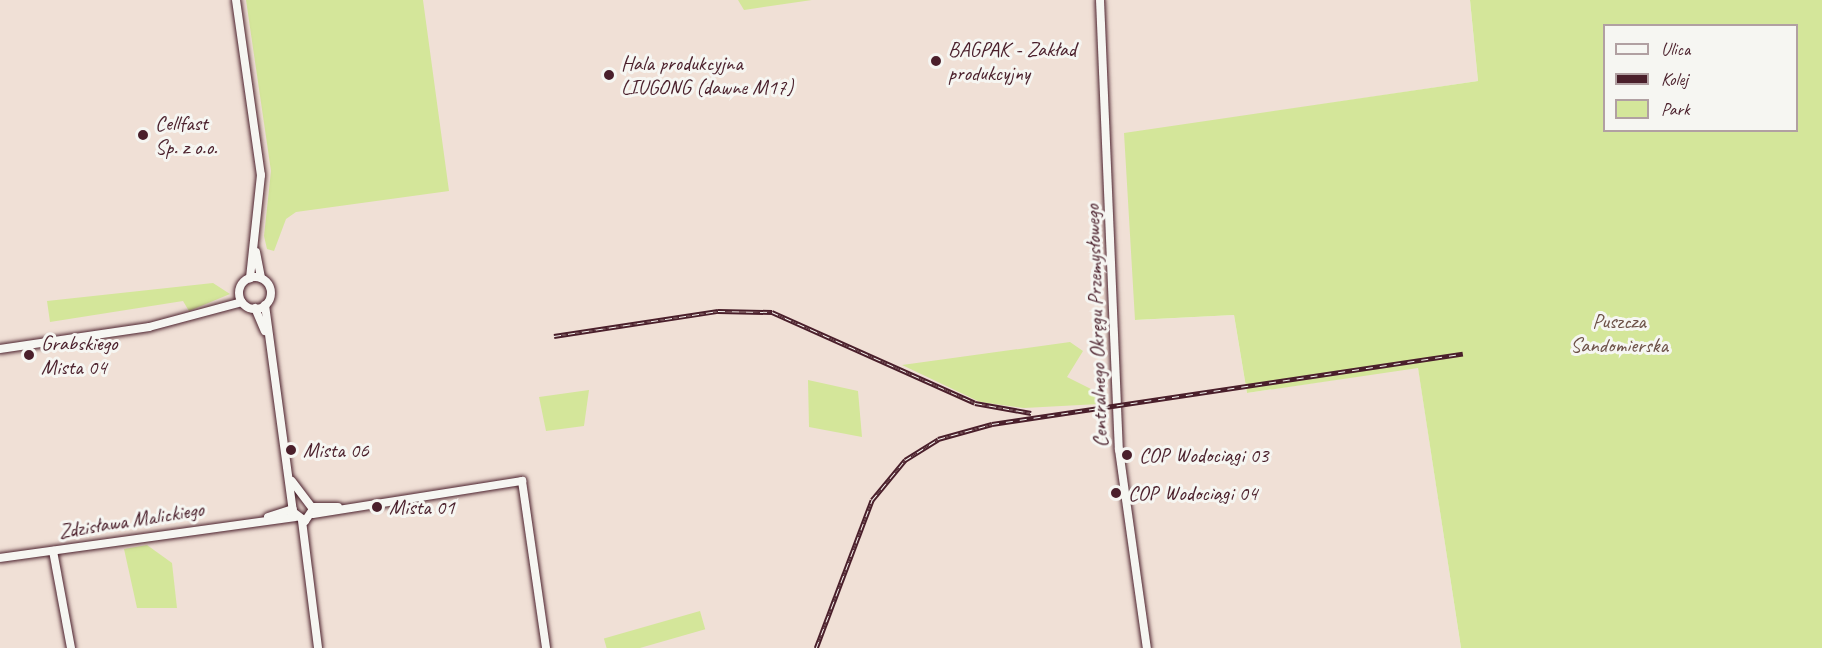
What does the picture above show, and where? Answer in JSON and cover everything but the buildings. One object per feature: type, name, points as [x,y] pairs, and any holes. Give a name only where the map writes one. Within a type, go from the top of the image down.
[{"type":"street","points":[[0,349],[149,327],[195,315],[241,298],[250,278],[255,245],[260,161],[236,0]]},
{"type":"street","name":"Centralnego Okręgu Przemysłowego","points":[[1100,0],[1119,450],[1147,648]]},
{"type":"street","points":[[255,245],[261,278],[271,293],[265,305],[268,336],[281,391],[292,481],[298,510],[301,548],[318,648]]},
{"type":"street","points":[[250,278],[261,278]]},
{"type":"street","points":[[241,298],[255,308],[268,336]]},
{"type":"street","points":[[255,308],[265,305]]},
{"type":"street","points":[[298,510],[341,507],[522,481],[546,648]]},
{"type":"street","points":[[298,510],[313,510]]},
{"type":"street","name":"Zdzisława Malickiego","points":[[0,558],[268,518],[298,510]]},
{"type":"street","points":[[52,551],[71,648]]},
{"type":"shaded area","points":[[0,0],[1470,0],[1478,81],[1125,134],[1136,320],[1234,315],[1247,393],[1418,367],[1461,648],[0,648]]},
{"type":"green space","points":[[246,0],[423,0],[449,191],[296,212],[286,219],[274,251],[267,249],[264,236],[271,171]]},
{"type":"green space","points":[[738,0],[812,0],[744,10]]},
{"type":"green space","name":"Puszcza Sandomierska","points":[[1470,0],[1822,0],[1822,648],[1461,648],[1418,368],[1247,393],[1234,315],[1135,320],[1124,133],[1478,81]]},
{"type":"green space","points":[[213,283],[230,294],[189,311],[183,301],[50,322],[47,301]]},
{"type":"green space","points":[[1070,342],[1083,351],[1067,377],[1093,390],[1099,404],[1024,408],[980,402],[902,365]]},
{"type":"green space","points":[[808,380],[858,391],[862,437],[809,427]]},
{"type":"green space","points":[[589,390],[584,426],[546,431],[539,397]]},
{"type":"green space","points":[[147,545],[172,563],[177,608],[137,608],[124,549]]},
{"type":"green space","points":[[700,611],[705,629],[640,648],[607,648],[604,639]]},
{"type":"railway","points":[[554,336],[718,311],[772,312],[975,403],[1031,413]]},
{"type":"railway","points":[[816,648],[872,500],[905,460],[938,439],[992,424],[1463,354]]},
{"type":"place","name":"BAGPAK - Zakład produkcyjny","points":[[936,61]]},
{"type":"place","name":"Hala produkcyjna LIUGONG (dawne M17)","points":[[609,75]]},
{"type":"place","name":"Cellfast Sp. z o.o.","points":[[143,135]]},
{"type":"place","name":"Grabskiego Mista 04","points":[[29,355]]},
{"type":"place","name":"Mista 06","points":[[291,450]]},
{"type":"place","name":"COP Wodociągi 03","points":[[1127,455]]},
{"type":"place","name":"COP Wodociągi 04","points":[[1116,493]]},
{"type":"place","name":"Mista 01","points":[[377,507]]}]
